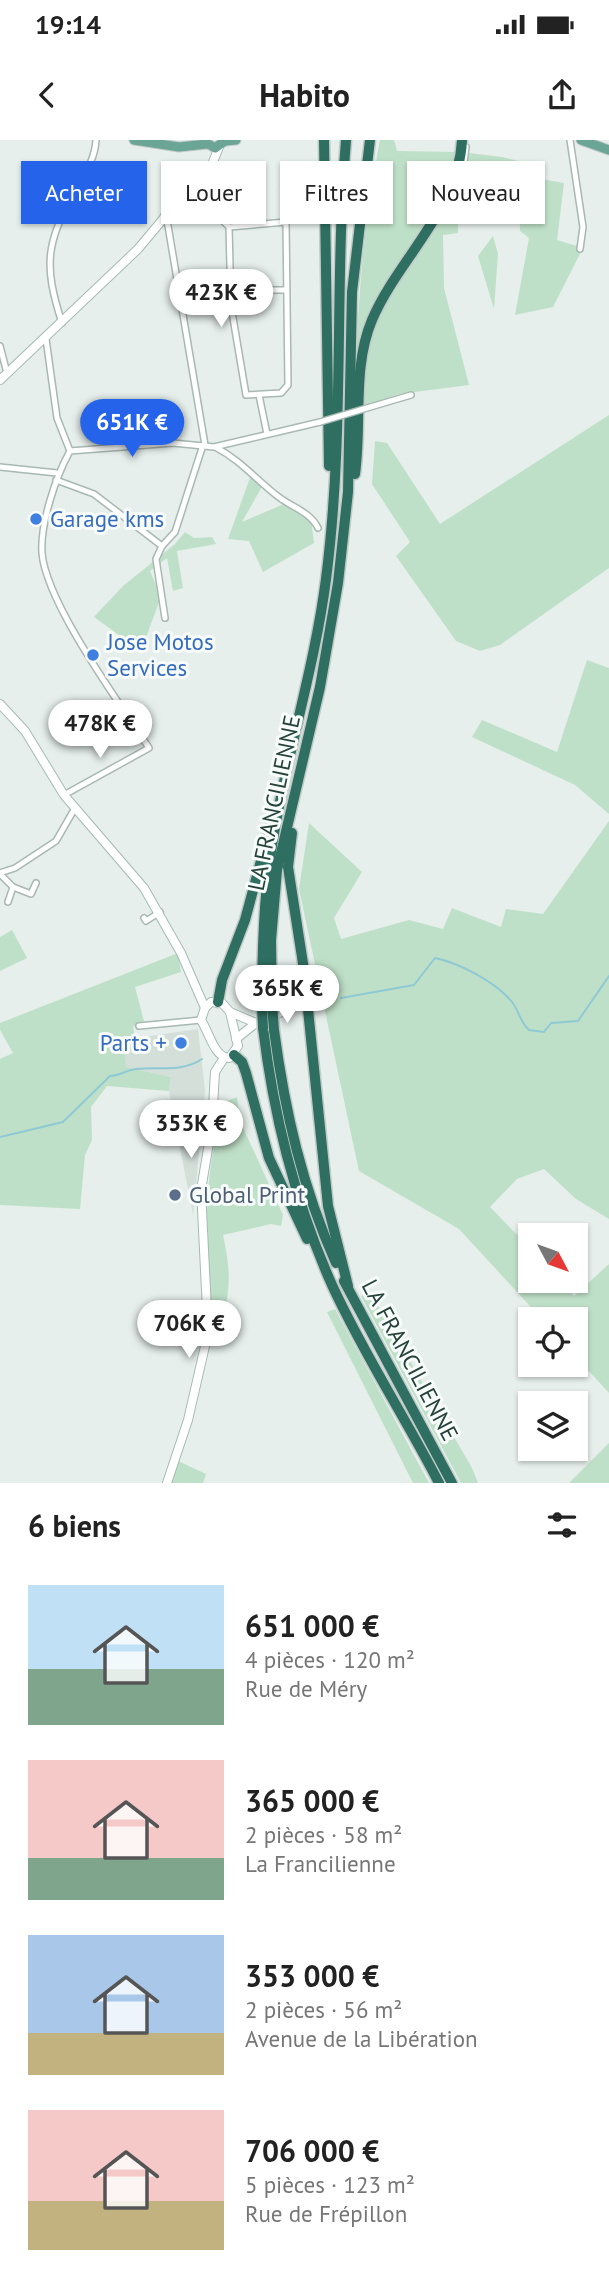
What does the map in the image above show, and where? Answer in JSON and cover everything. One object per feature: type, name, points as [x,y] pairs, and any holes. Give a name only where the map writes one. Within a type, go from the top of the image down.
[{"type":"highway","points":[[324,140],[330,486],[333,493]]},
{"type":"highway","name":"LA FRANCILIENNE","points":[[267,1006],[262,927],[270,857],[319,627],[331,539],[337,446],[339,238],[346,140]]},
{"type":"highway","name":"LA FRANCILIENNE","points":[[370,140],[352,292],[348,492],[332,631],[278,870],[264,1027],[271,1096],[298,1198],[334,1288],[439,1483]]},
{"type":"highway","points":[[348,492],[353,487],[358,446],[362,348],[373,318],[458,174],[464,140]]},
{"type":"highway","points":[[298,779],[298,799],[288,867],[307,1001],[328,1206],[348,1286]]},
{"type":"highway","points":[[211,1004],[245,920],[269,823],[285,784]]},
{"type":"highway","name":"LA FRANCILIENNE","points":[[264,1027],[303,1179],[318,1222],[348,1286],[452,1483]]},
{"type":"highway","points":[[229,1057],[246,1073],[259,1131],[269,1158],[328,1284],[334,1288]]},
{"type":"main road","points":[[134,140],[160,146],[213,143]]},
{"type":"main road","points":[[581,140],[609,150]]},
{"type":"street","points":[[92,161],[95,155],[96,140]]},
{"type":"street","points":[[407,269],[458,183],[466,157],[464,140]]},
{"type":"street","points":[[570,140],[583,227],[580,249]]},
{"type":"street","points":[[210,161],[213,143]]},
{"type":"street","points":[[3,377],[46,339],[138,248],[161,220]]},
{"type":"street","points":[[229,227],[280,223]]},
{"type":"street","points":[[57,224],[50,243],[51,289],[62,323]]},
{"type":"street","points":[[165,618],[156,559],[162,546],[175,531],[204,445],[168,224]]},
{"type":"street","points":[[226,224],[229,227],[231,290],[246,395],[281,393],[288,385],[286,224]]},
{"type":"street","points":[[231,290],[286,290]]},
{"type":"street","points":[[46,339],[57,418],[70,451],[57,477],[42,551],[55,594],[149,748],[64,795]]},
{"type":"street","points":[[0,346],[3,377]]},
{"type":"street","points":[[259,395],[267,434]]},
{"type":"street","points":[[214,447],[320,422],[411,395]]},
{"type":"street","points":[[70,451],[153,444],[214,447],[232,456],[280,498],[314,519],[318,528]]},
{"type":"street","points":[[0,467],[57,477],[94,494],[162,546]]},
{"type":"street","points":[[0,704],[25,731],[64,795],[125,863],[160,912],[200,996],[211,1004],[264,1027]]},
{"type":"street","points":[[36,883],[31,894],[13,887],[0,874],[15,868],[56,841],[75,808]]},
{"type":"street","points":[[8,902],[13,887]]},
{"type":"street","points":[[144,918],[146,921],[160,912]]},
{"type":"street","points":[[236,1039],[264,1027],[307,1001]]},
{"type":"street","points":[[201,1020],[211,1004]]},
{"type":"street","points":[[167,1483],[203,1361],[207,1310],[201,1190],[212,1125],[215,1072],[238,1045],[230,1012]]},
{"type":"street","points":[[139,1026],[201,1020]]},
{"type":"street","points":[[201,1020],[212,1036],[215,1050],[211,1075],[213,1091]]},
{"type":"street","points":[[215,1050],[229,1057]]},
{"type":"shaded area","points":[[198,1029],[205,1090],[193,1215],[169,1091],[171,1077],[125,1067],[123,1040]]},
{"type":"green space","points":[[380,140],[394,140],[397,151],[457,152],[455,161],[407,161],[407,224],[425,224],[384,294],[356,370],[358,312],[367,224],[393,224],[393,161],[376,161]]},
{"type":"green space","points":[[469,153],[518,161],[466,161]]},
{"type":"green space","points":[[545,180],[564,183],[557,240],[583,248],[553,307],[515,315],[529,238],[520,231],[520,224],[545,224]]},
{"type":"green space","points":[[433,224],[458,224],[458,233],[443,235],[444,288],[469,385],[399,394],[363,407],[367,349],[378,317]]},
{"type":"green space","points":[[493,236],[498,254],[494,309],[478,256]]},
{"type":"green space","points":[[609,415],[609,568],[500,645],[480,651],[456,641],[396,556],[410,542],[372,484],[375,441],[387,443],[440,524]]},
{"type":"green space","points":[[252,472],[264,483],[242,522],[284,504],[311,520],[314,543],[263,572],[249,541],[228,539]]},
{"type":"green space","points":[[185,532],[194,538],[212,537],[216,544],[177,551],[183,588],[173,591],[167,558],[150,571],[161,597],[145,640],[130,643],[94,617],[123,586],[175,544]]},
{"type":"green space","points":[[587,660],[609,668],[609,814],[575,785],[472,737],[482,720],[557,752]]},
{"type":"green space","points":[[609,821],[609,1219],[576,1199],[544,1169],[517,1179],[490,1207],[518,1236],[518,1293],[459,1229],[359,1171],[299,889],[309,823],[362,872],[334,918],[341,939],[409,920],[443,929],[452,908],[501,927],[506,909],[543,914]]},
{"type":"green space","points":[[12,930],[27,958],[0,971],[0,937]]},
{"type":"green space","points":[[178,953],[181,972],[135,987],[144,1021],[133,1027],[135,1038],[123,1040],[126,1067],[171,1077],[169,1091],[107,1086],[91,1107],[92,1140],[85,1155],[80,1209],[0,1205],[0,1059],[13,1053],[0,1030],[0,1023]]},
{"type":"green space","points":[[237,1097],[240,1121],[283,1215],[281,1226],[271,1224],[223,1235],[229,1275],[224,1315],[231,1328],[230,1338],[221,1334],[216,1324],[210,1321],[207,1210],[218,1128],[227,1101]]},
{"type":"green space","points":[[609,1264],[609,1393],[588,1370],[588,1307],[531,1307],[518,1293],[571,1293],[574,1296],[577,1293],[588,1293],[588,1283]]},
{"type":"green space","points":[[370,1292],[472,1468],[478,1483],[461,1483],[361,1296]]},
{"type":"green space","points":[[335,1309],[429,1483],[413,1483],[327,1312]]},
{"type":"green space","points":[[609,1443],[609,1483],[569,1483]]},
{"type":"green space","points":[[176,1460],[206,1474],[203,1483],[167,1483]]},
{"type":"waterway","points":[[341,998],[414,985],[435,958],[466,969],[487,981],[512,1002],[529,1030],[544,1032],[551,1023],[578,1021],[609,976]]},
{"type":"waterway","points":[[0,1137],[63,1122],[110,1076],[136,1069],[178,1068],[202,1059]]},
{"type":"place","name":"Garage kms","points":[[36,519]]},
{"type":"place","name":"Jose Motos Services","points":[[93,655]]},
{"type":"place","name":"Parts +","points":[[181,1043]]},
{"type":"place","name":"Global Print","points":[[175,1195]]}]
